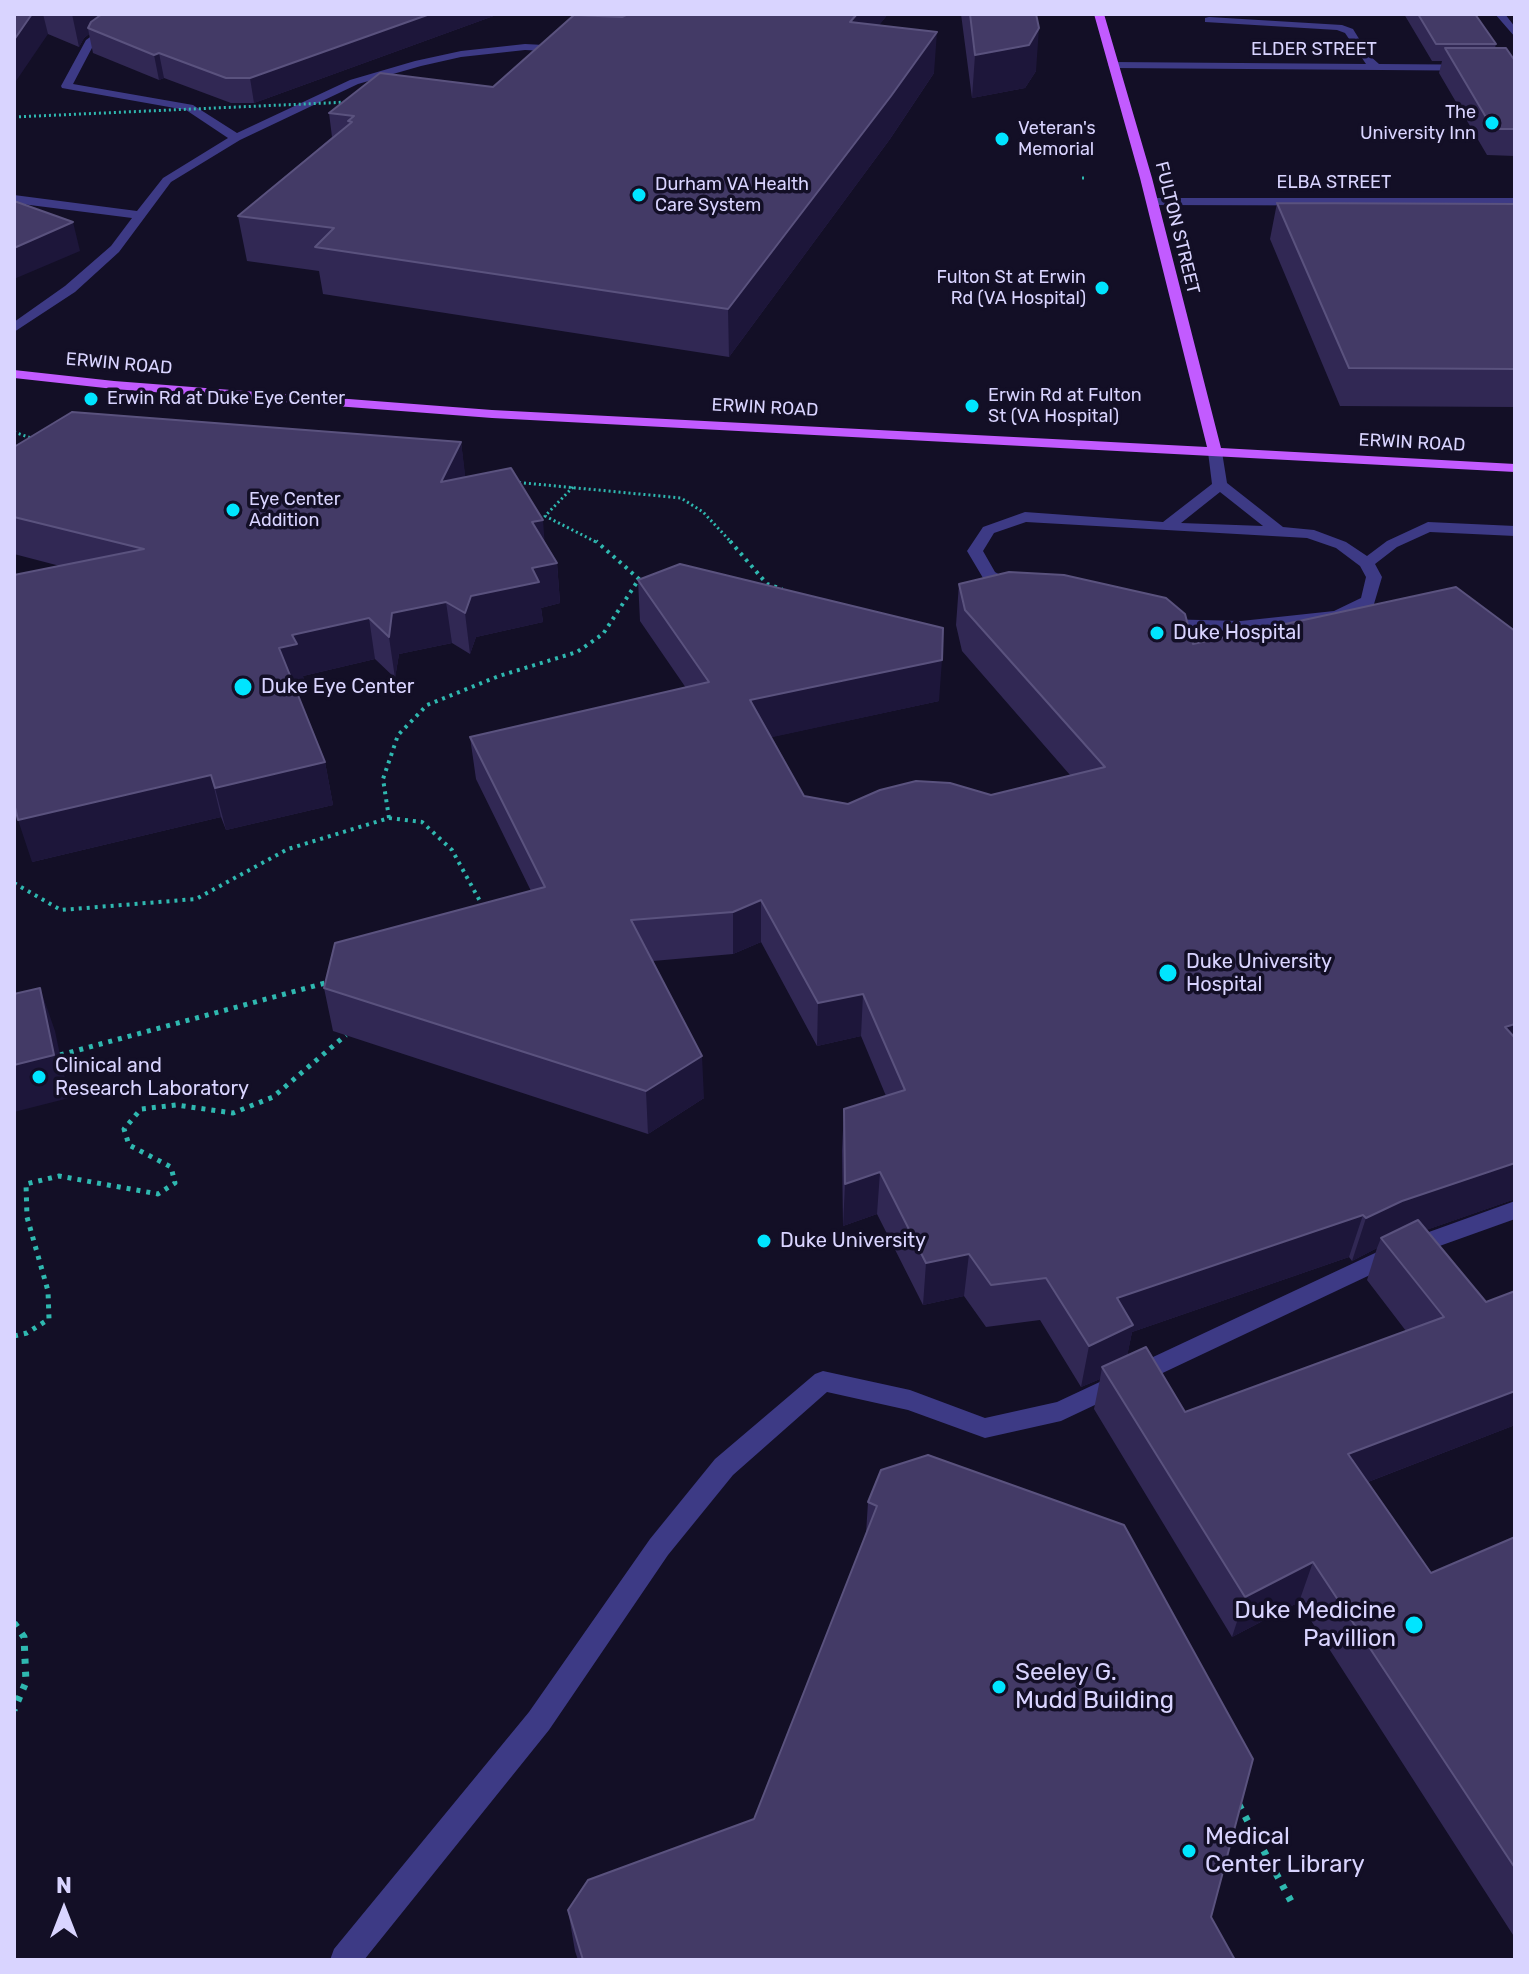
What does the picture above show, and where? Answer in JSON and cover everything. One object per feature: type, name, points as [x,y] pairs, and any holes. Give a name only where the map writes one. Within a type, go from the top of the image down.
[{"type":"main road","name":"FULTON STREET","points":[[1099,14],[1152,201],[1215,452]]},
{"type":"main road","name":"ERWIN ROAD","points":[[14,374],[492,414],[1515,468]]},
{"type":"street","points":[[129,14],[90,42],[66,86],[189,107],[236,138]]},
{"type":"street","points":[[1500,14],[1515,34]]},
{"type":"street","points":[[1209,20],[1338,27],[1349,31],[1365,57],[1375,66]]},
{"type":"street","points":[[16,325],[91,271],[115,249],[151,197],[167,180],[236,138],[354,82],[461,54],[582,50]]},
{"type":"street","name":"ELDER STREET","points":[[1113,65],[1515,68]]},
{"type":"street","points":[[354,82],[381,86]]},
{"type":"street","points":[[14,199],[141,215]]},
{"type":"street","name":"ELBA STREET","points":[[1152,201],[1515,202]]},
{"type":"street","points":[[1215,452],[1220,485],[1279,532]]},
{"type":"street","points":[[1166,527],[1220,485]]},
{"type":"street","points":[[1029,596],[989,575],[975,551],[988,530],[1025,517],[1309,533],[1331,541],[1367,563],[1374,577],[1368,601],[1337,615],[1241,626],[1144,622]]},
{"type":"street","points":[[1367,563],[1392,544],[1428,527],[1515,531]]},
{"type":"street","points":[[345,1960],[539,1721],[659,1547],[724,1467],[823,1381],[910,1400],[985,1428],[1061,1411],[1398,1252],[1515,1210]]},
{"type":"path","points":[[14,117],[351,102]]},
{"type":"path","points":[[14,432],[21,437],[46,441]]},
{"type":"path","points":[[510,482],[681,498],[703,512],[767,584],[791,592]]},
{"type":"path","points":[[389,818],[383,779],[398,735],[427,705],[499,676],[577,652],[603,634],[639,579],[596,541],[545,516],[573,487]]},
{"type":"path","points":[[14,883],[61,910],[196,899],[288,849],[389,818],[422,822],[452,850],[481,903],[480,916]]},
{"type":"path","points":[[60,1055],[343,978]]},
{"type":"path","points":[[14,1336],[27,1333],[49,1319],[48,1291],[27,1217],[26,1184],[59,1176],[158,1194],[175,1183],[171,1167],[129,1145],[124,1129],[141,1109],[176,1105],[233,1113],[273,1097],[346,1035]]},
{"type":"path","points":[[14,1623],[24,1637],[26,1682],[14,1710]]},
{"type":"path","points":[[1237,1803],[1292,1903]]},
{"type":"building","points":[[14,14],[32,14],[14,40]]},
{"type":"building","points":[[102,14],[430,14],[250,78],[226,78],[159,53],[154,55],[88,28]]},
{"type":"building","name":"Durham VA Health Care System","points":[[628,14],[857,14],[850,22],[937,32],[728,309],[315,247],[334,228],[238,216],[352,122],[348,121],[354,116],[329,113],[380,73],[493,87],[574,15],[622,17]]},
{"type":"building","points":[[970,14],[1036,14],[1039,28],[1029,45],[975,55]]},
{"type":"building","points":[[1418,14],[1475,14],[1496,44],[1436,44]]},
{"type":"building","points":[[1445,48],[1506,48],[1515,61],[1515,129],[1493,129]]},
{"type":"building","points":[[14,201],[73,222],[14,248]]},
{"type":"building","points":[[1277,203],[1515,204],[1515,369],[1349,368]]},
{"type":"building","points":[[72,412],[461,442],[441,482],[511,468],[543,520],[532,522],[557,563],[532,568],[539,582],[471,596],[465,613],[446,602],[392,613],[389,637],[369,618],[292,635],[297,644],[279,648],[325,762],[215,788],[211,775],[18,820],[14,803],[14,575],[144,549],[14,517],[14,447]]},
{"type":"building","name":"Duke University Hospital","points":[[680,564],[943,628],[942,660],[750,700],[804,796],[848,804],[880,790],[916,781],[950,783],[991,795],[1105,767],[965,610],[959,584],[1009,572],[1064,575],[1166,598],[1185,614],[1193,644],[1456,587],[1515,631],[1515,1024],[1505,1027],[1515,1038],[1515,1163],[1402,1201],[1366,1218],[1363,1215],[1117,1298],[1133,1325],[1089,1346],[1046,1278],[991,1285],[969,1254],[926,1263],[880,1172],[845,1184],[844,1109],[905,1090],[863,994],[818,1003],[761,900],[733,912],[631,920],[702,1056],[646,1091],[324,988],[335,943],[545,887],[470,737],[709,682],[638,580]]},
{"type":"building","points":[[40,988],[54,1055],[14,1065],[14,994]]},
{"type":"building","name":"Duke Medicine Pavillion","points":[[1418,1220],[1486,1302],[1515,1291],[1515,1391],[1348,1454],[1431,1573],[1515,1537],[1515,1868],[1313,1562],[1245,1597],[1102,1367],[1146,1347],[1185,1412],[1444,1317],[1381,1238]]},
{"type":"building","name":"Seeley G. Mudd Building","points":[[928,1455],[1124,1525],[1253,1759],[1211,1917],[1235,1960],[583,1960],[568,1910],[588,1880],[754,1819],[877,1506],[868,1502],[881,1470]]},
{"type":"place","name":"The University Inn","points":[[1492,123]]},
{"type":"place","name":"Veteran's Memorial","points":[[1002,139]]},
{"type":"place","name":"Durham VA Health Care System","points":[[639,195]]},
{"type":"place","name":"Fulton St at Erwin Rd (VA Hospital)","points":[[1102,288]]},
{"type":"place","name":"Erwin Rd at Duke Eye Center","points":[[91,399]]},
{"type":"place","name":"Erwin Rd at Fulton St (VA Hospital)","points":[[972,406]]},
{"type":"place","name":"Eye Center Addition","points":[[233,510]]},
{"type":"place","name":"Duke Hospital","points":[[1157,633]]},
{"type":"place","name":"Duke Eye Center","points":[[243,687]]},
{"type":"place","name":"Duke University Hospital","points":[[1168,973]]},
{"type":"place","name":"Clinical and Research Laboratory","points":[[39,1077]]},
{"type":"place","name":"Duke University","points":[[764,1241]]},
{"type":"place","name":"Duke Medicine Pavillion","points":[[1414,1625]]},
{"type":"place","name":"Seeley G. Mudd Building","points":[[999,1687]]},
{"type":"place","name":"Medical Center Library","points":[[1189,1851]]}]
